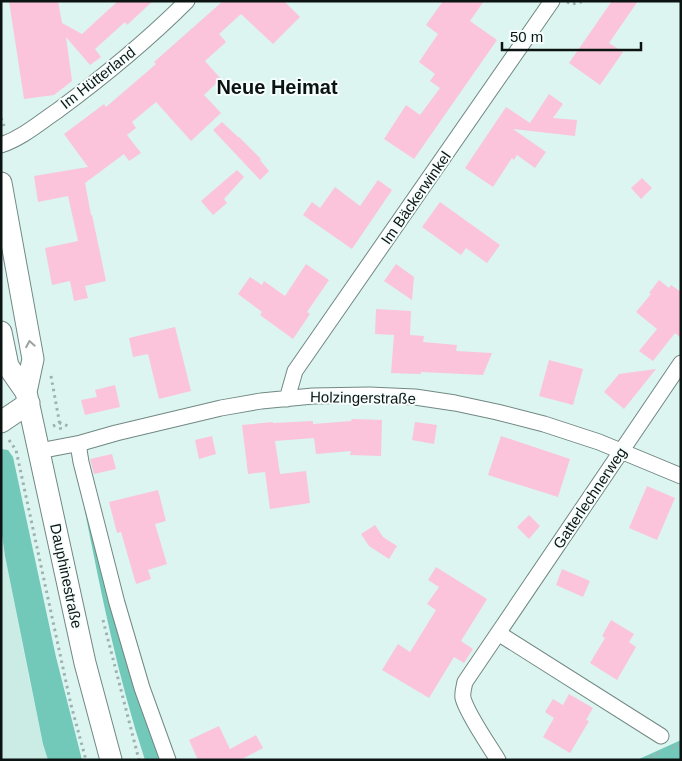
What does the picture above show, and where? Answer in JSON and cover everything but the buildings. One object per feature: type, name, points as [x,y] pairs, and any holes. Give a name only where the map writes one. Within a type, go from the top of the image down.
[{"type":"main road","name":"Dauphinestraße","points":[[1,183],[33,359],[27,398]]},
{"type":"main road","name":"Dauphinestraße","points":[[1,332],[8,366],[27,398],[85,663],[111,760]]},
{"type":"main road","points":[[4,429],[27,398]]},
{"type":"street","name":"Im Hütterland","points":[[1,145],[22,136],[95,83],[187,1]]},
{"type":"street","name":"Im Bäckerwinkel","points":[[287,399],[295,371],[552,1]]},
{"type":"street","name":"Gatterlechnerweg","points":[[498,760],[470,715],[463,698],[465,682],[681,363]]},
{"type":"street","name":"Holzingerstraße","points":[[39,451],[80,443],[202,411],[261,401],[313,396],[369,395],[415,398],[455,404],[544,424],[599,442],[681,476]]},
{"type":"street","points":[[80,443],[81,462],[118,603],[142,688],[168,760]]},
{"type":"street","points":[[498,633],[661,736]]},
{"type":"path","points":[[564,1],[572,4],[586,1]]},
{"type":"path","points":[[60,424],[74,428]]},
{"type":"path","points":[[4,429],[16,450],[71,705],[86,760]]},
{"type":"path","points":[[672,748],[681,744]]},
{"type":"shaded area","points":[[1,528],[28,673],[48,760],[1,760]]},
{"type":"green space","points":[[1,449],[8,450],[13,457],[56,657],[82,760],[48,760],[43,744],[1,528]]},
{"type":"green space","points":[[75,461],[160,760],[145,760],[123,686]]},
{"type":"green space","points":[[681,740],[681,760],[637,760]]},
{"type":"district","name":"Neue Heimat","points":[[277,87]]}]
